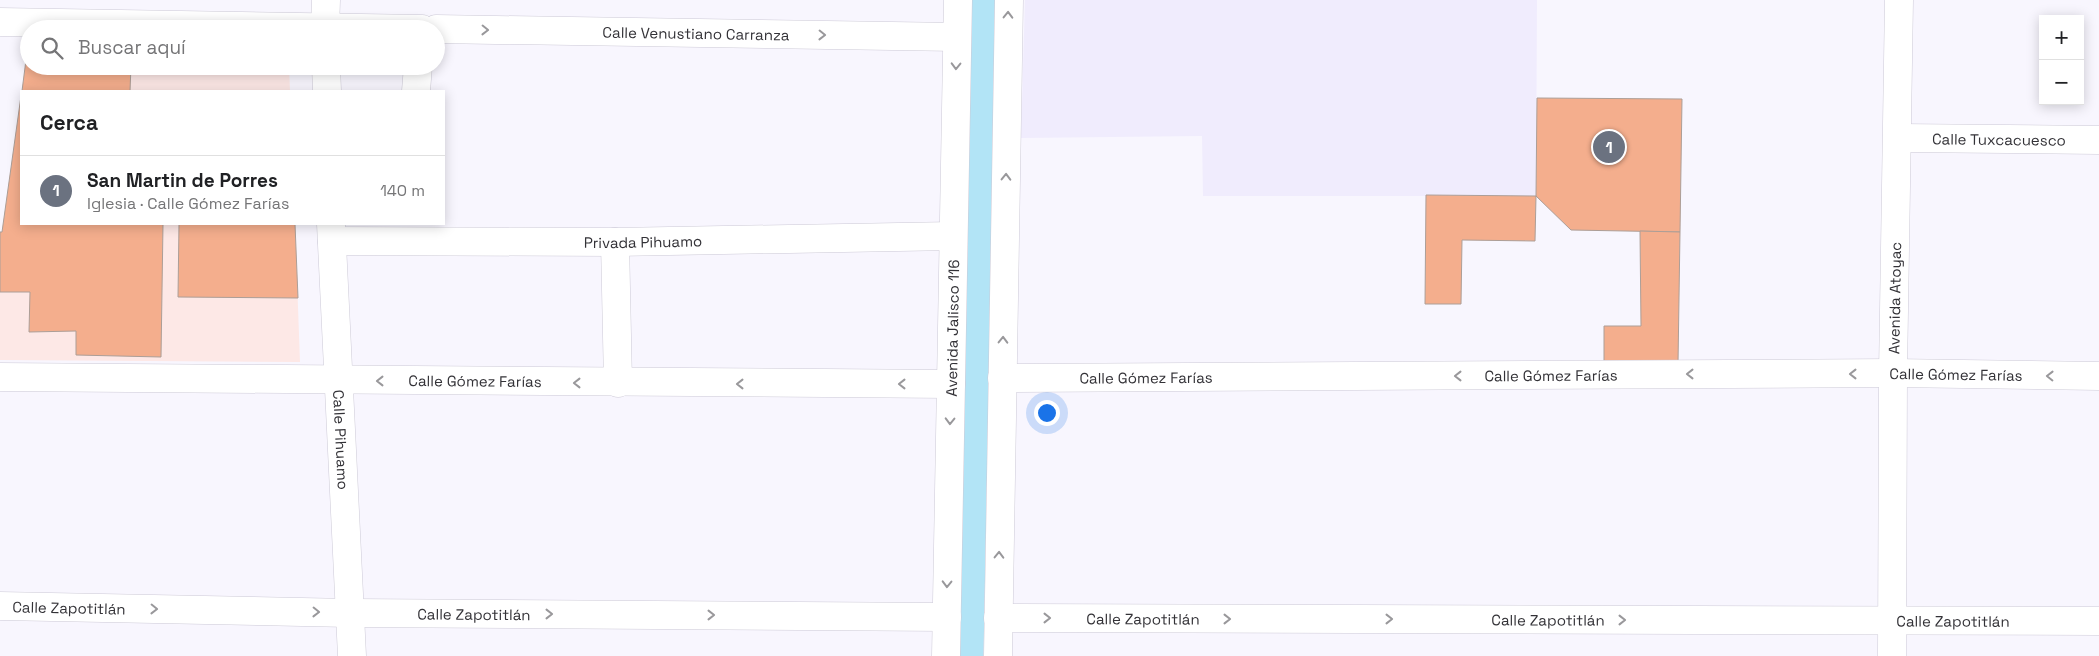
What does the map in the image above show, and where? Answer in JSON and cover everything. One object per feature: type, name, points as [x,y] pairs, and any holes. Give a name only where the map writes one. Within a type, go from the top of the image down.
[{"type":"street","points":[[325,20],[326,0]]},
{"type":"street","name":"Avenida Jalisco 116","points":[[946,656],[958,0]]},
{"type":"street","points":[[998,656],[1008,0]]},
{"type":"street","name":"Avenida Atoyac","points":[[1892,656],[1893,373],[1899,138],[1899,0]]},
{"type":"street","points":[[0,22],[39,11],[190,20]]},
{"type":"street","name":"Calle Venustiano Carranza","points":[[445,29],[957,37]]},
{"type":"street","points":[[326,75],[327,90]]},
{"type":"street","points":[[416,90],[417,75]]},
{"type":"street","name":"Calle Tuxcacuesco","points":[[1899,138],[2099,140]]},
{"type":"street","name":"Privada Pihuamo","points":[[332,232],[406,232],[615,242],[954,236]]},
{"type":"street","name":"Calle Pihuamo","points":[[332,232],[352,656]]},
{"type":"street","points":[[615,242],[618,383]]},
{"type":"street","name":"Calle Gómez Farías","points":[[1002,378],[1893,373],[2099,376]]},
{"type":"street","name":"Calle Gómez Farías","points":[[0,377],[951,384]]},
{"type":"street","name":"Calle Zapotitlán","points":[[0,606],[350,613],[947,617]]},
{"type":"street","name":"Calle Zapotitlán","points":[[998,618],[2099,621]]},
{"type":"shaded area","points":[[1025,0],[1537,0],[1536,196],[1203,196],[1202,136],[1021,138]]},
{"type":"shaded area","points":[[24,75],[289,75],[290,90],[22,90]]},
{"type":"shaded area","points":[[20,103],[20,225],[295,225],[300,362],[0,360],[0,232],[2,232]]},
{"type":"building","points":[[24,75],[131,75],[130,90],[22,90]]},
{"type":"building","points":[[1537,98],[1682,99],[1680,232],[1571,230],[1536,196]]},
{"type":"building","points":[[20,103],[20,225],[163,225],[161,357],[76,355],[76,331],[29,332],[30,292],[0,292],[0,232],[2,232]]},
{"type":"building","points":[[1426,195],[1536,196],[1535,241],[1462,240],[1461,304],[1425,304]]},
{"type":"building","points":[[179,225],[295,225],[298,298],[178,297]]},
{"type":"building","points":[[1640,231],[1680,232],[1678,364],[1604,365],[1604,326],[1641,326]]},
{"type":"waterway","points":[[968,656],[981,0]]},
{"type":"place","name":"San Martin de Porres","points":[[1609,147]]}]
